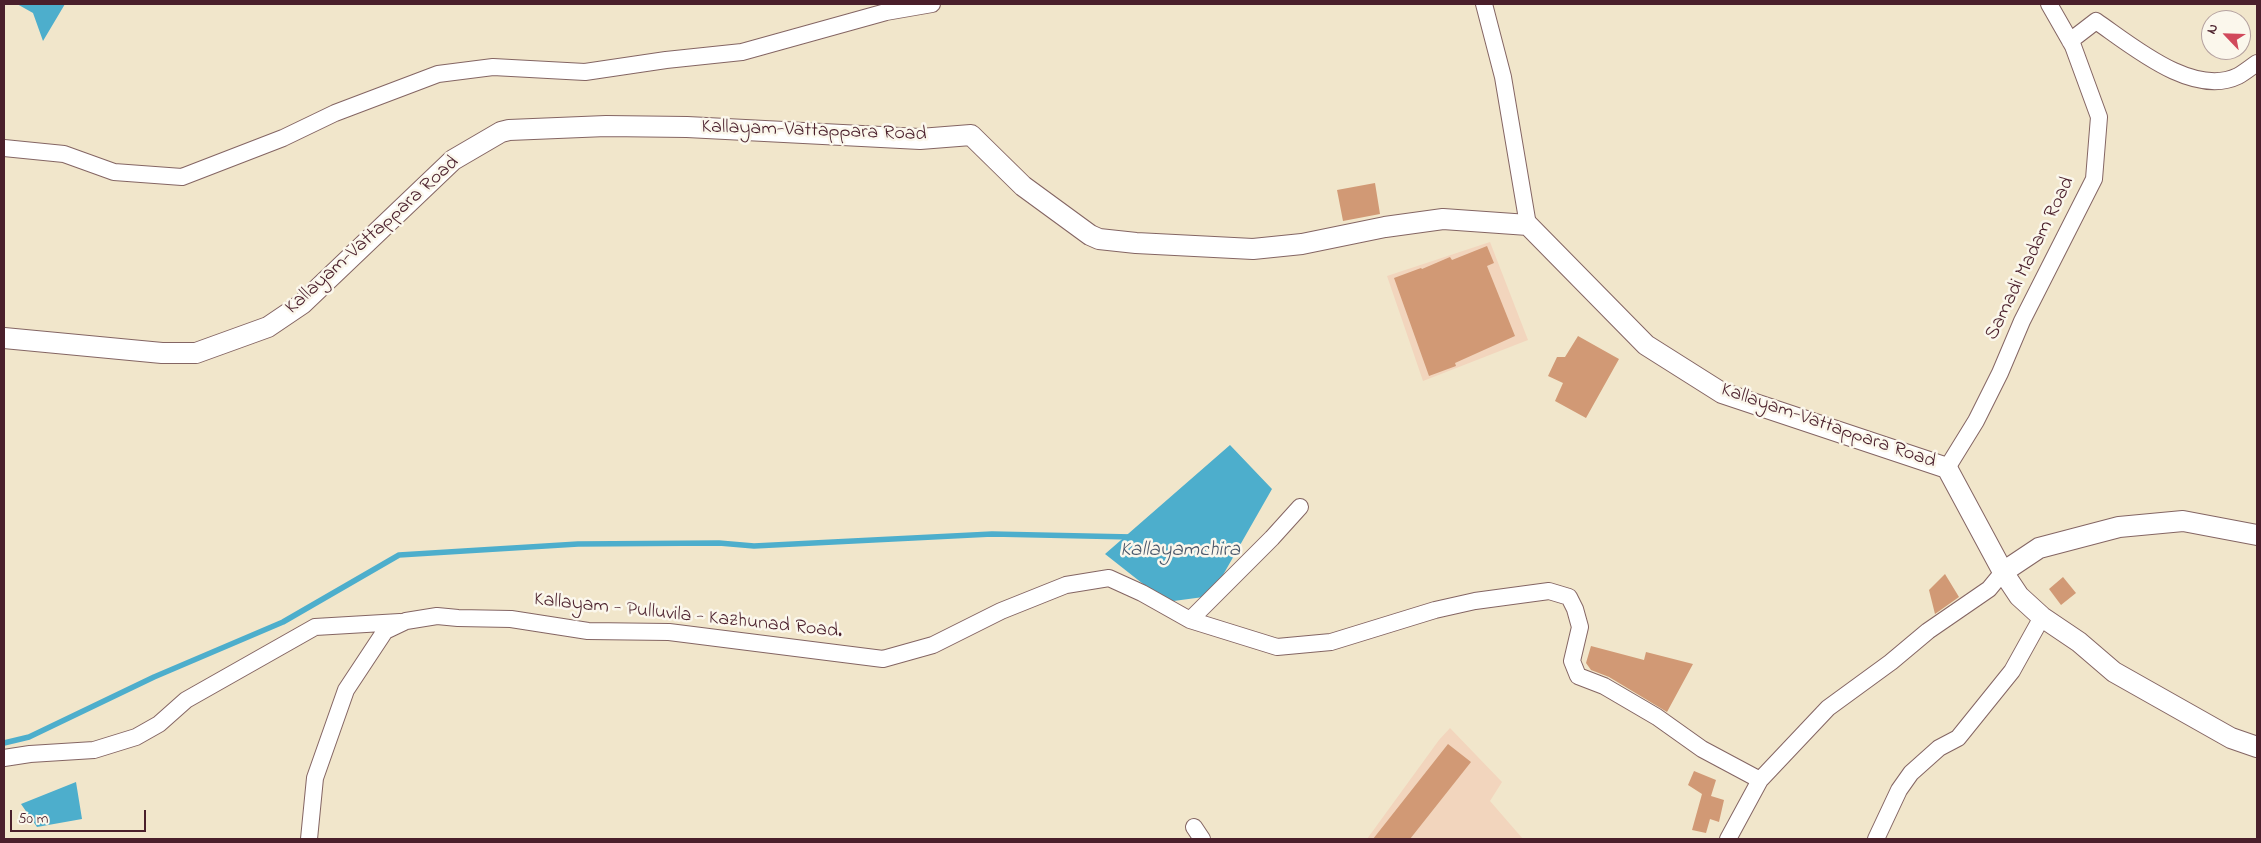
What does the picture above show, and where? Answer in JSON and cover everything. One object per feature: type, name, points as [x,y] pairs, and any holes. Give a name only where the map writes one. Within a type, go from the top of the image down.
[{"type":"street","points":[[4,148],[64,154],[114,172],[182,176],[284,138],[335,113],[438,74],[493,67],[586,72],[666,60],[742,52],[886,12],[932,4]]},
{"type":"street","points":[[1484,4],[1503,77],[1528,224]]},
{"type":"street","name":"Samadi Madam Road","points":[[1947,468],[1976,421],[2000,373],[2022,321],[2094,179],[2099,116],[2085,75],[2070,41],[2050,4]]},
{"type":"street","points":[[2070,41],[2096,21],[2144,55],[2174,71],[2206,82],[2237,76],[2257,63]]},
{"type":"street","name":"Kallayam-Vattappara Road","points":[[4,338],[162,353],[196,353],[268,327],[302,304],[453,160],[501,132],[520,129],[606,126],[687,127],[920,139],[972,135],[1023,186],[1090,235],[1099,239],[1136,243],[1253,249],[1302,244],[1385,227],[1443,219],[1528,224],[1646,346],[1722,393],[1947,468],[2003,572],[2019,596],[2042,618],[2080,642],[2114,672],[2230,738],[2257,747]]},
{"type":"street","points":[[1190,620],[1266,545],[1300,507]]},
{"type":"street","points":[[1728,839],[1760,780],[1828,708],[1891,662],[1928,631],[1989,589],[2003,572],[2039,548],[2119,527],[2183,522],[2257,535]]},
{"type":"street","name":"Kallayam - Pulluvila - Kazhunad Road.","points":[[4,758],[30,754],[94,750],[136,736],[159,724],[186,700],[315,627],[390,621],[403,622],[437,616],[511,619],[588,631],[669,632],[883,659],[933,645],[1001,611],[1066,585],[1109,578],[1142,593],[1190,620],[1277,647],[1331,642],[1434,610],[1475,601],[1550,591],[1569,597],[1575,609],[1580,626],[1572,662],[1578,676],[1604,686],[1657,717],[1702,749],[1760,780]]},
{"type":"street","points":[[1876,839],[1899,790],[1911,773],[1939,748],[1958,738],[2012,671],[2042,618]]},
{"type":"street","name":"Kallayam - Pulluvila - Kazhunad Road.","points":[[309,839],[315,778],[346,690],[386,631],[403,622]]},
{"type":"shaded area","points":[[1490,242],[1528,340],[1423,381],[1387,276]]},
{"type":"shaded area","points":[[1450,728],[1502,782],[1490,801],[1523,839],[1367,839],[1439,740]]},
{"type":"water","points":[[17,4],[65,4],[43,41],[33,13]]},
{"type":"water","name":"Kallayamchira","points":[[1230,445],[1272,489],[1211,596],[1166,602],[1105,554]]},
{"type":"water","points":[[76,782],[82,819],[37,827],[21,804]]},
{"type":"building","points":[[1375,183],[1380,214],[1343,221],[1337,190]]},
{"type":"building","points":[[1487,246],[1494,263],[1487,266],[1515,336],[1455,363],[1456,366],[1429,376],[1394,278],[1450,257],[1452,260]]},
{"type":"building","points":[[1578,336],[1619,359],[1586,418],[1555,401],[1563,383],[1548,376],[1557,357],[1565,357]]},
{"type":"building","points":[[1945,574],[1959,597],[1935,614],[1929,590]]},
{"type":"building","points":[[2063,577],[2076,593],[2061,605],[2049,589]]},
{"type":"building","points":[[1591,646],[1644,660],[1646,652],[1693,664],[1667,712],[1609,677],[1591,670],[1586,663]]},
{"type":"building","points":[[1448,744],[1471,762],[1410,839],[1373,839]]},
{"type":"building","points":[[1694,771],[1716,780],[1711,796],[1724,800],[1719,822],[1710,819],[1706,833],[1692,830],[1702,794],[1688,785]]},
{"type":"waterway","points":[[4,743],[29,737],[154,677],[283,622],[399,555],[578,544],[719,543],[754,546],[992,534],[1132,537]]}]
